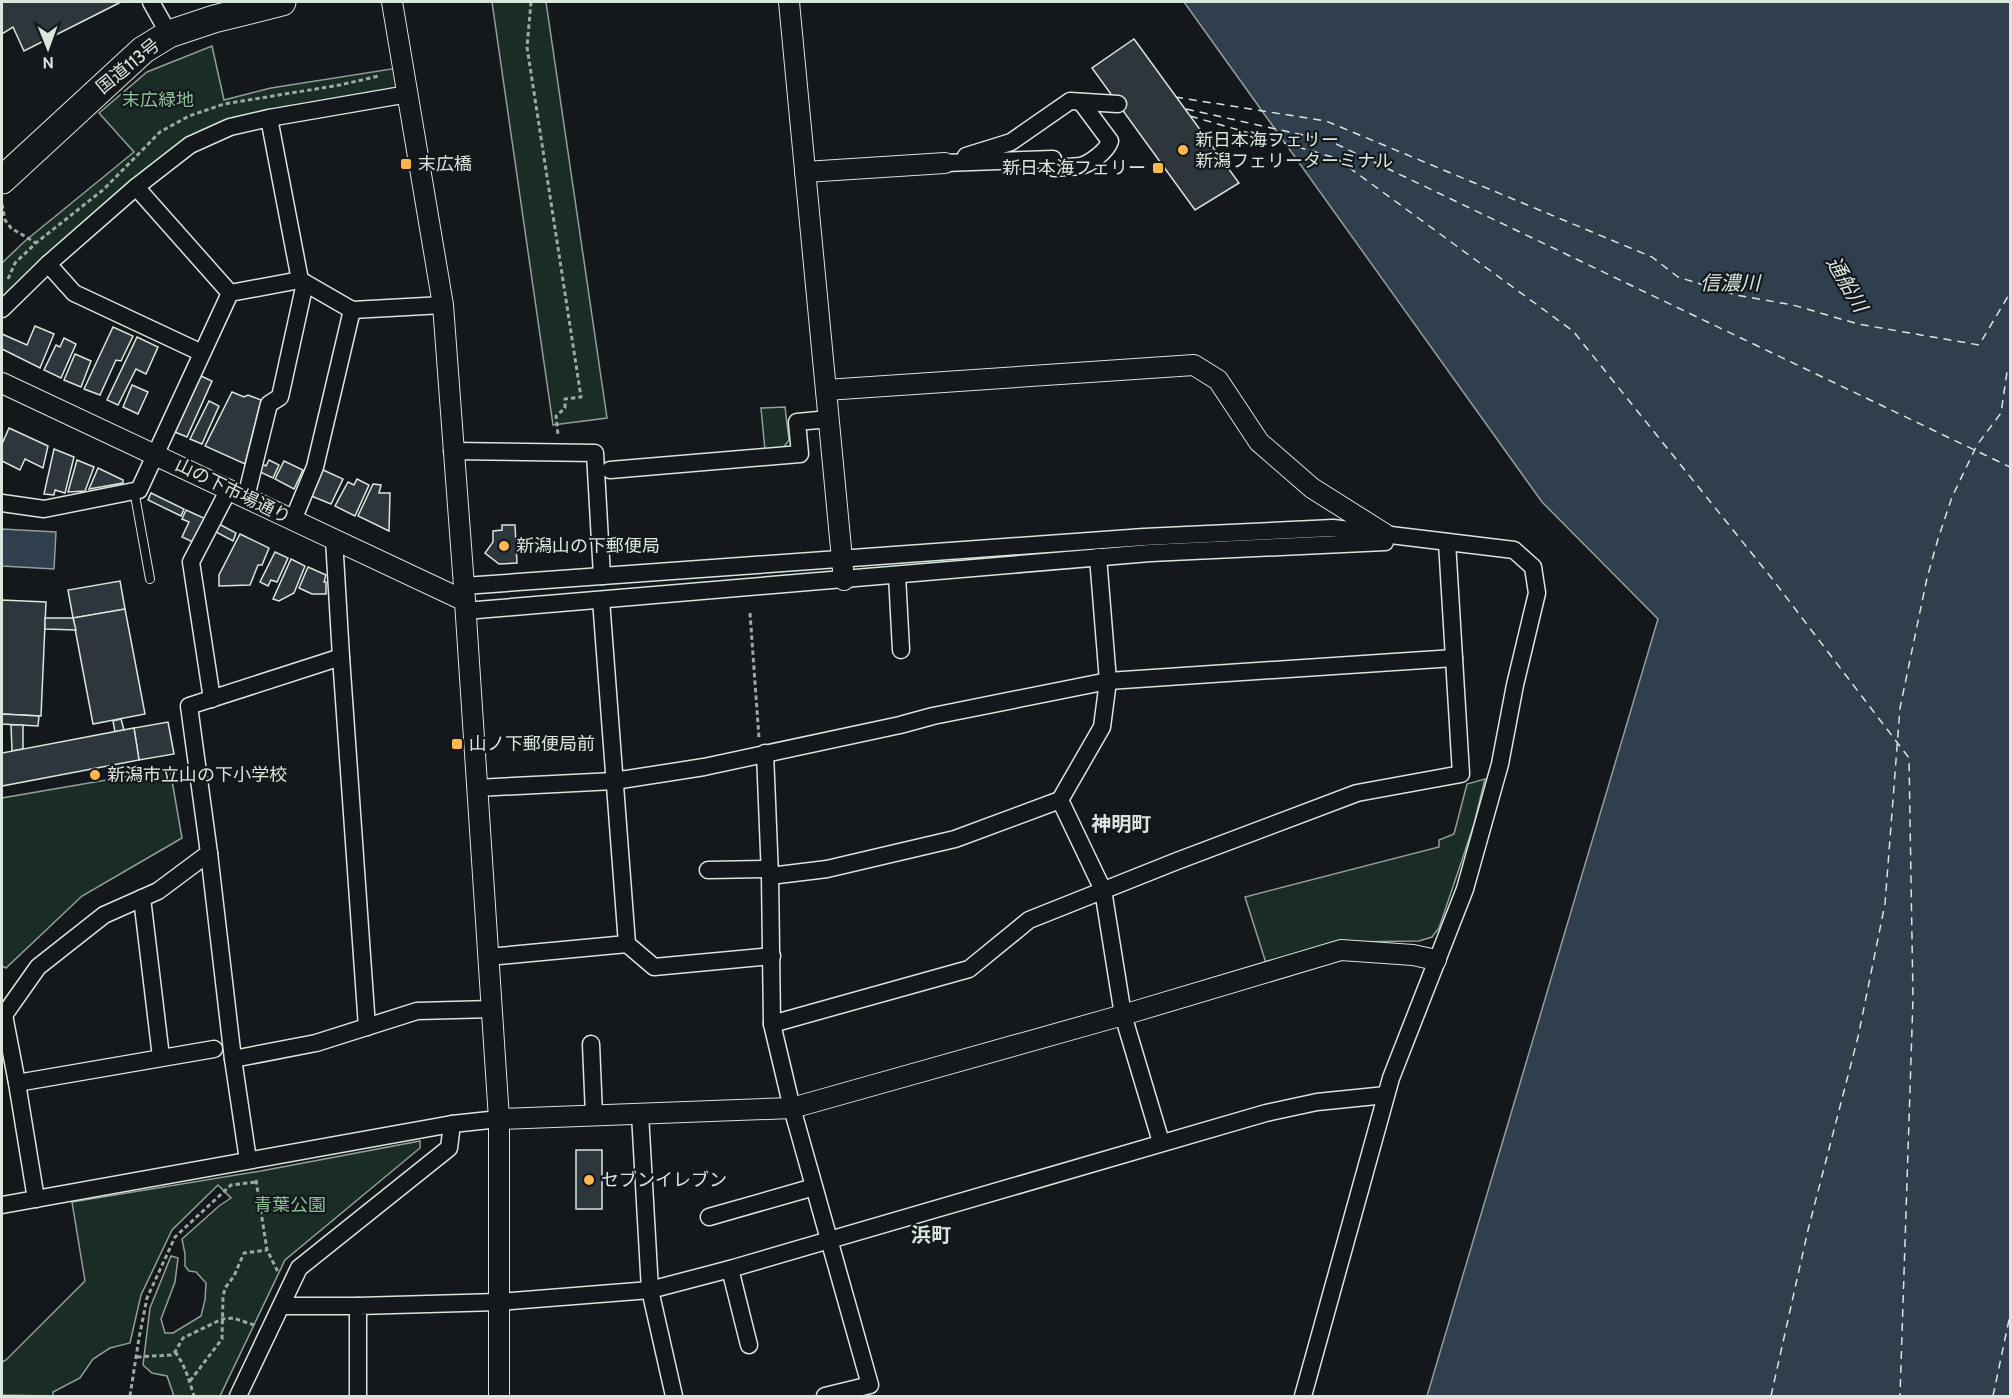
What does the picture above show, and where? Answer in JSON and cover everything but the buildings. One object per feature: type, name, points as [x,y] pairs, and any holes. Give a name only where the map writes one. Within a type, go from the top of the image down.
[{"type":"highway","name":"国道113号","points":[[2,180],[143,50],[169,34],[251,5],[282,2]]},
{"type":"street","points":[[151,2],[169,34]]},
{"type":"street","points":[[392,2],[442,305],[465,599],[499,1119],[499,1396]]},
{"type":"street","points":[[789,2],[844,579]]},
{"type":"street","points":[[2,309],[48,264],[136,187],[190,145],[230,126],[408,94]]},
{"type":"street","points":[[945,163],[1011,142],[1070,101],[1118,104]]},
{"type":"street","points":[[805,172],[1053,159],[1054,168],[1083,166],[1109,147],[1110,141],[1081,102]]},
{"type":"street","points":[[212,699],[191,562],[238,493],[269,404],[280,397],[302,281],[269,118]]},
{"type":"street","points":[[136,187],[230,293]]},
{"type":"street","points":[[48,264],[74,293],[202,353]]},
{"type":"street","points":[[230,293],[302,281],[352,310],[442,305]]},
{"type":"street","points":[[2,503],[44,509],[139,489],[230,293]]},
{"type":"street","points":[[293,520],[315,467],[352,310]]},
{"type":"street","points":[[826,390],[1194,365],[1218,380],[1259,442],[1312,488],[1385,534]]},
{"type":"street","name":"山の下市場通り","points":[[2,382],[334,540],[465,599]]},
{"type":"street","points":[[610,470],[801,454],[797,422],[829,419]]},
{"type":"street","points":[[452,451],[595,453],[602,576]]},
{"type":"street","points":[[465,599],[602,576],[1144,537],[1321,529],[1441,540],[1514,550],[1533,567],[1537,593],[1515,685],[1500,764],[1465,889],[1386,1095],[1303,1396]]},
{"type":"street","points":[[334,540],[367,1027]]},
{"type":"street","points":[[465,599],[601,600],[1098,557],[1441,540]]},
{"type":"street","points":[[772,1024],[969,969],[1029,920],[1357,793],[1461,774],[1454,658],[1441,540]]},
{"type":"street","points":[[708,870],[770,872],[827,869],[955,839],[1060,800],[1102,727],[1108,681],[1098,557]]},
{"type":"street","points":[[897,575],[901,650]]},
{"type":"street","points":[[601,600],[627,944],[654,967],[772,956]]},
{"type":"street","points":[[251,1165],[233,1059],[189,706],[341,657]]},
{"type":"street","points":[[476,788],[614,781],[704,767],[1108,681],[1454,658]]},
{"type":"street","points":[[762,754],[770,872],[772,1024],[792,1108],[870,1385],[866,1392],[825,1396]]},
{"type":"street","points":[[1060,800],[1103,890],[1123,1015],[1161,1142]]},
{"type":"street","points":[[36,1198],[17,1083],[3,1016],[38,967],[104,915],[158,891],[209,853]]},
{"type":"street","points":[[142,898],[161,1057]]},
{"type":"street","points":[[488,957],[627,944]]},
{"type":"street","points":[[2,1205],[251,1165],[452,1124],[499,1119],[792,1108],[1123,1015],[1341,950],[1413,955],[1436,960]]},
{"type":"street","points":[[233,1059],[316,1043],[417,1011],[492,1009]]},
{"type":"street","points":[[591,1044],[594,1115]]},
{"type":"street","points":[[17,1083],[214,1049]]},
{"type":"street","points":[[285,1299],[358,1306],[498,1302],[650,1290],[730,1269],[1266,1113],[1317,1102],[1386,1095]]},
{"type":"street","points":[[640,1114],[650,1290],[674,1396]]},
{"type":"street","points":[[238,1396],[299,1268],[449,1148],[452,1124]]},
{"type":"street","points":[[708,1217],[814,1187]]},
{"type":"street","points":[[730,1269],[750,1345]]},
{"type":"street","points":[[358,1306],[358,1396]]},
{"type":"lane","points":[[134,490],[150,579]]},
{"type":"path","points":[[531,2],[526,47],[581,397],[565,399],[565,408],[556,416],[559,452]]},
{"type":"path","points":[[2,204],[5,220],[11,228],[36,243]]},
{"type":"path","points":[[750,613],[762,754]]},
{"type":"path","points":[[251,1165],[267,1250],[285,1299]]},
{"type":"path","points":[[130,1396],[147,1298],[175,1237],[231,1185],[256,1182]]},
{"type":"path","points":[[190,1381],[222,1339],[225,1287],[234,1276],[241,1257],[244,1253],[267,1250]]},
{"type":"path","points":[[137,1357],[171,1354],[175,1352],[183,1338],[222,1318],[241,1320],[269,1332]]},
{"type":"path","points":[[175,1352],[182,1360],[194,1396]]},
{"type":"green space","points":[[492,2],[546,2],[607,418],[553,425]]},
{"type":"green space","name":"末広緑地","points":[[212,46],[224,100],[271,88],[404,67],[408,94],[269,118],[190,145],[2,309],[2,263],[25,241],[134,152],[99,113],[147,72]]},
{"type":"green space","points":[[785,407],[789,440],[783,448],[765,450],[761,408]]},
{"type":"green space","points":[[170,769],[182,838],[82,896],[6,968],[2,966],[2,798]]},
{"type":"green space","points":[[1485,779],[1474,824],[1459,869],[1439,928],[1432,937],[1419,941],[1343,942],[1266,963],[1245,897],[1439,847],[1439,840],[1454,834],[1467,784]]},
{"type":"green space","name":"青葉公園","points":[[420,1141],[420,1148],[285,1260],[220,1396],[174,1396],[167,1376],[152,1373],[143,1365],[150,1308],[171,1256],[178,1258],[175,1282],[161,1319],[165,1333],[173,1333],[201,1316],[206,1283],[196,1272],[189,1271],[185,1266],[182,1239],[231,1198],[218,1185],[172,1230],[141,1295],[130,1343],[110,1348],[93,1359],[80,1378],[53,1392],[53,1396],[2,1395],[2,1362],[85,1281],[72,1202],[261,1171]]},
{"type":"water","name":"信濃川","points":[[1184,2],[2010,2],[2010,1396],[1427,1396],[1658,619],[1542,502]]},
{"type":"water","points":[[2,529],[56,532],[54,569],[2,566]]},
{"type":"ferry route","points":[[1175,97],[1326,121],[1652,257],[1678,277],[1736,295],[1793,305],[1858,324],[1979,345],[2010,293]]},
{"type":"ferry route","points":[[1186,109],[1330,141],[2010,467]]},
{"type":"ferry route","points":[[1190,116],[1336,158],[1573,331],[1770,576],[1909,758],[1913,998],[1900,1396]]},
{"type":"ferry route","points":[[1771,1396],[1808,1230],[1858,1037],[1885,904],[1900,708],[1927,578],[1952,497],[1977,445],[2001,413],[2007,372],[2010,370]]},
{"type":"ferry route","points":[[1993,1396],[2010,1315]]},
{"type":"place","name":"新日本海フェリー 新潟フェリーターミナル","points":[[1183,150]]},
{"type":"place","name":"末広橋","points":[[406,164]]},
{"type":"place","name":"新日本海フェリー","points":[[1158,168]]},
{"type":"place","name":"新潟山の下郵便局","points":[[504,546]]},
{"type":"place","name":"山ノ下郵便局前","points":[[457,744]]},
{"type":"place","name":"新潟市立山の下小学校","points":[[95,775]]},
{"type":"place","name":"セブンイレブン","points":[[589,1180]]},
{"type":"district","name":"神明町","points":[[1121,824]]},
{"type":"district","name":"浜町","points":[[931,1235]]},
{"type":"water label","name":"通船川","points":[[1847,284]]}]
